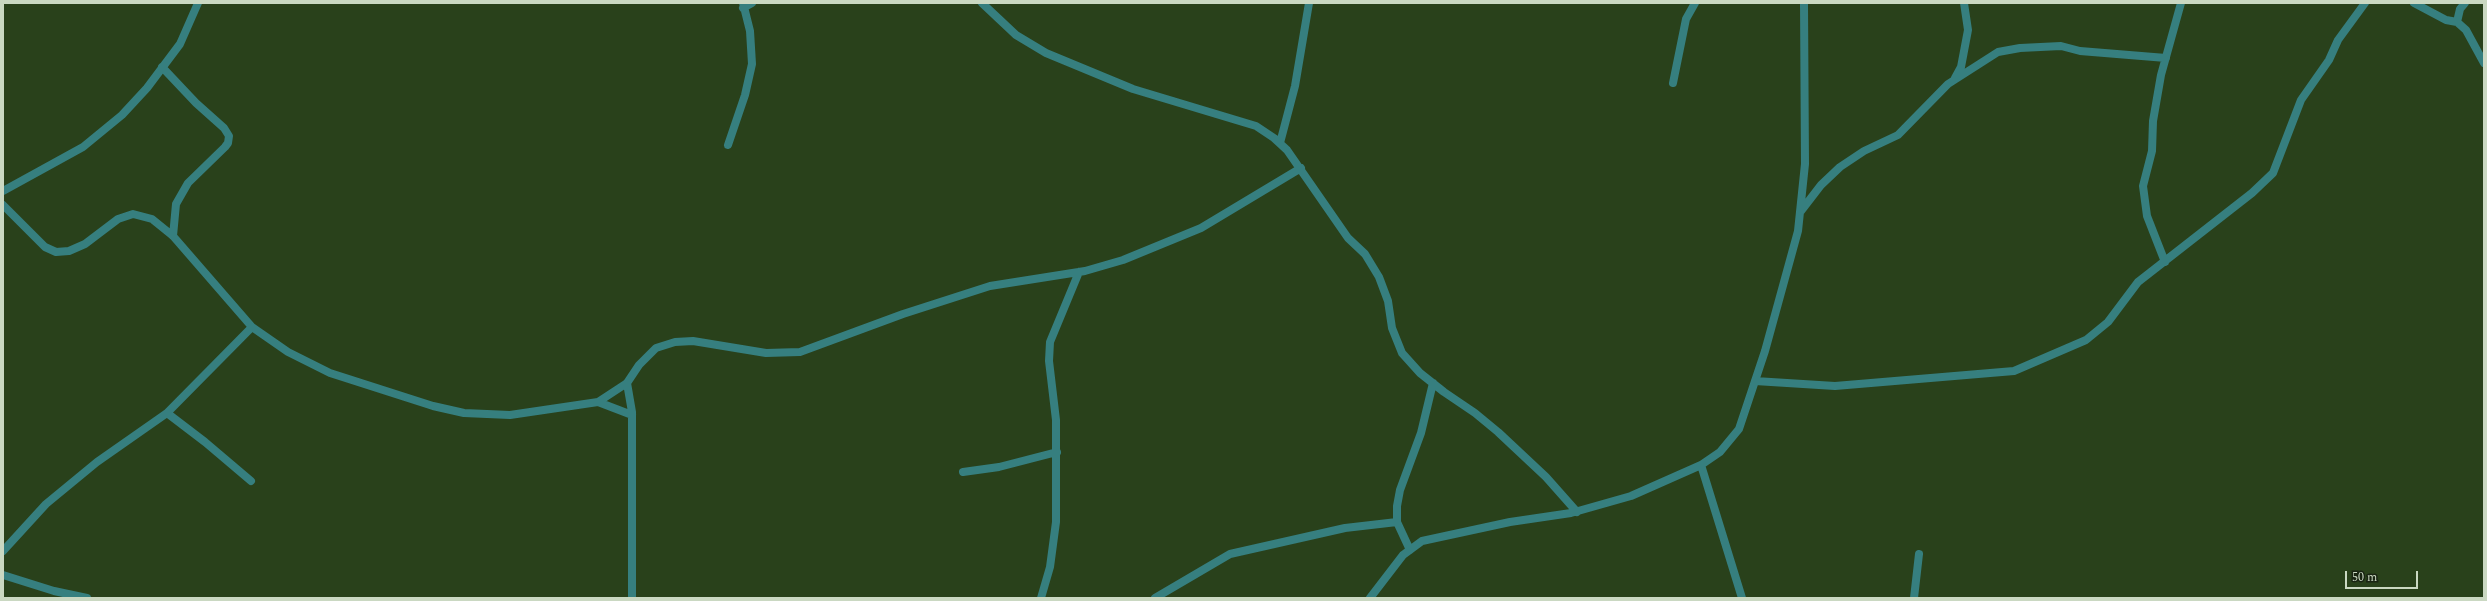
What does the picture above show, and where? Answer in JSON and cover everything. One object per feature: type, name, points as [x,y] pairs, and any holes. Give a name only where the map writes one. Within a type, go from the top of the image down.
[{"type":"street","points":[[3,190],[99,136],[122,115],[180,44],[198,3]]},
{"type":"street","points":[[728,145],[745,95],[752,64],[750,30],[743,6],[752,3]]},
{"type":"street","points":[[982,3],[1016,35],[1046,53],[1133,89],[1256,126],[1280,143],[1300,168],[1348,238],[1365,254],[1379,277],[1388,301],[1392,328],[1402,353],[1433,383],[1498,432],[1546,477],[1577,512]]},
{"type":"street","points":[[1280,143],[1295,86],[1309,3]]},
{"type":"street","points":[[1673,83],[1686,19],[1695,3]]},
{"type":"street","points":[[1370,598],[1403,555],[1422,541],[1510,522],[1577,512],[1631,496],[1701,465],[1720,452],[1739,429],[1755,381],[1798,231],[1805,164],[1804,3]]},
{"type":"street","points":[[1955,78],[1961,67],[1968,30],[1964,3]]},
{"type":"street","points":[[2165,262],[2147,216],[2142,186],[2152,151],[2154,121],[2166,58],[2181,3]]},
{"type":"street","points":[[1755,381],[1835,386],[2014,371],[2086,340],[2108,322],[2138,282],[2252,193],[2273,172],[2300,100],[2329,60],[2338,40],[2366,3]]},
{"type":"street","points":[[2414,3],[2446,20],[2457,22],[2466,30],[2484,62]]},
{"type":"street","points":[[2457,22],[2460,9],[2465,3]]},
{"type":"street","points":[[1800,212],[1821,185],[1840,167],[1864,151],[1898,134],[1955,78],[1998,52],[2020,48],[2061,46],[2080,51],[2166,58]]},
{"type":"street","points":[[162,67],[196,104],[224,128],[229,136],[225,147],[188,183],[176,204],[173,236]]},
{"type":"street","points":[[3,205],[45,247],[56,252],[69,251],[85,244],[118,219],[133,214],[152,219],[173,236],[252,326],[288,352],[330,373],[433,406],[464,413],[510,415],[598,402],[627,383],[639,365],[656,348],[675,342],[693,341],[766,353],[800,352],[903,314],[990,286],[1079,272],[1123,260],[1201,228],[1300,168]]},
{"type":"street","points":[[1041,598],[1050,567],[1056,522],[1056,420],[1049,361],[1050,342],[1079,272]]},
{"type":"street","points":[[3,551],[46,504],[97,462],[167,413],[252,326]]},
{"type":"street","points":[[627,383],[632,415],[632,598]]},
{"type":"street","points":[[1410,550],[1397,522],[1397,506],[1400,490],[1421,433],[1433,383]]},
{"type":"street","points":[[598,402],[632,415]]},
{"type":"street","points":[[167,413],[251,481]]},
{"type":"street","points":[[964,472],[999,467],[1057,452]]},
{"type":"street","points":[[1701,465],[1742,598]]},
{"type":"street","points":[[1155,598],[1230,554],[1345,528],[1397,522]]},
{"type":"street","points":[[1914,598],[1919,554]]},
{"type":"street","points":[[3,574],[54,591],[87,598]]}]
